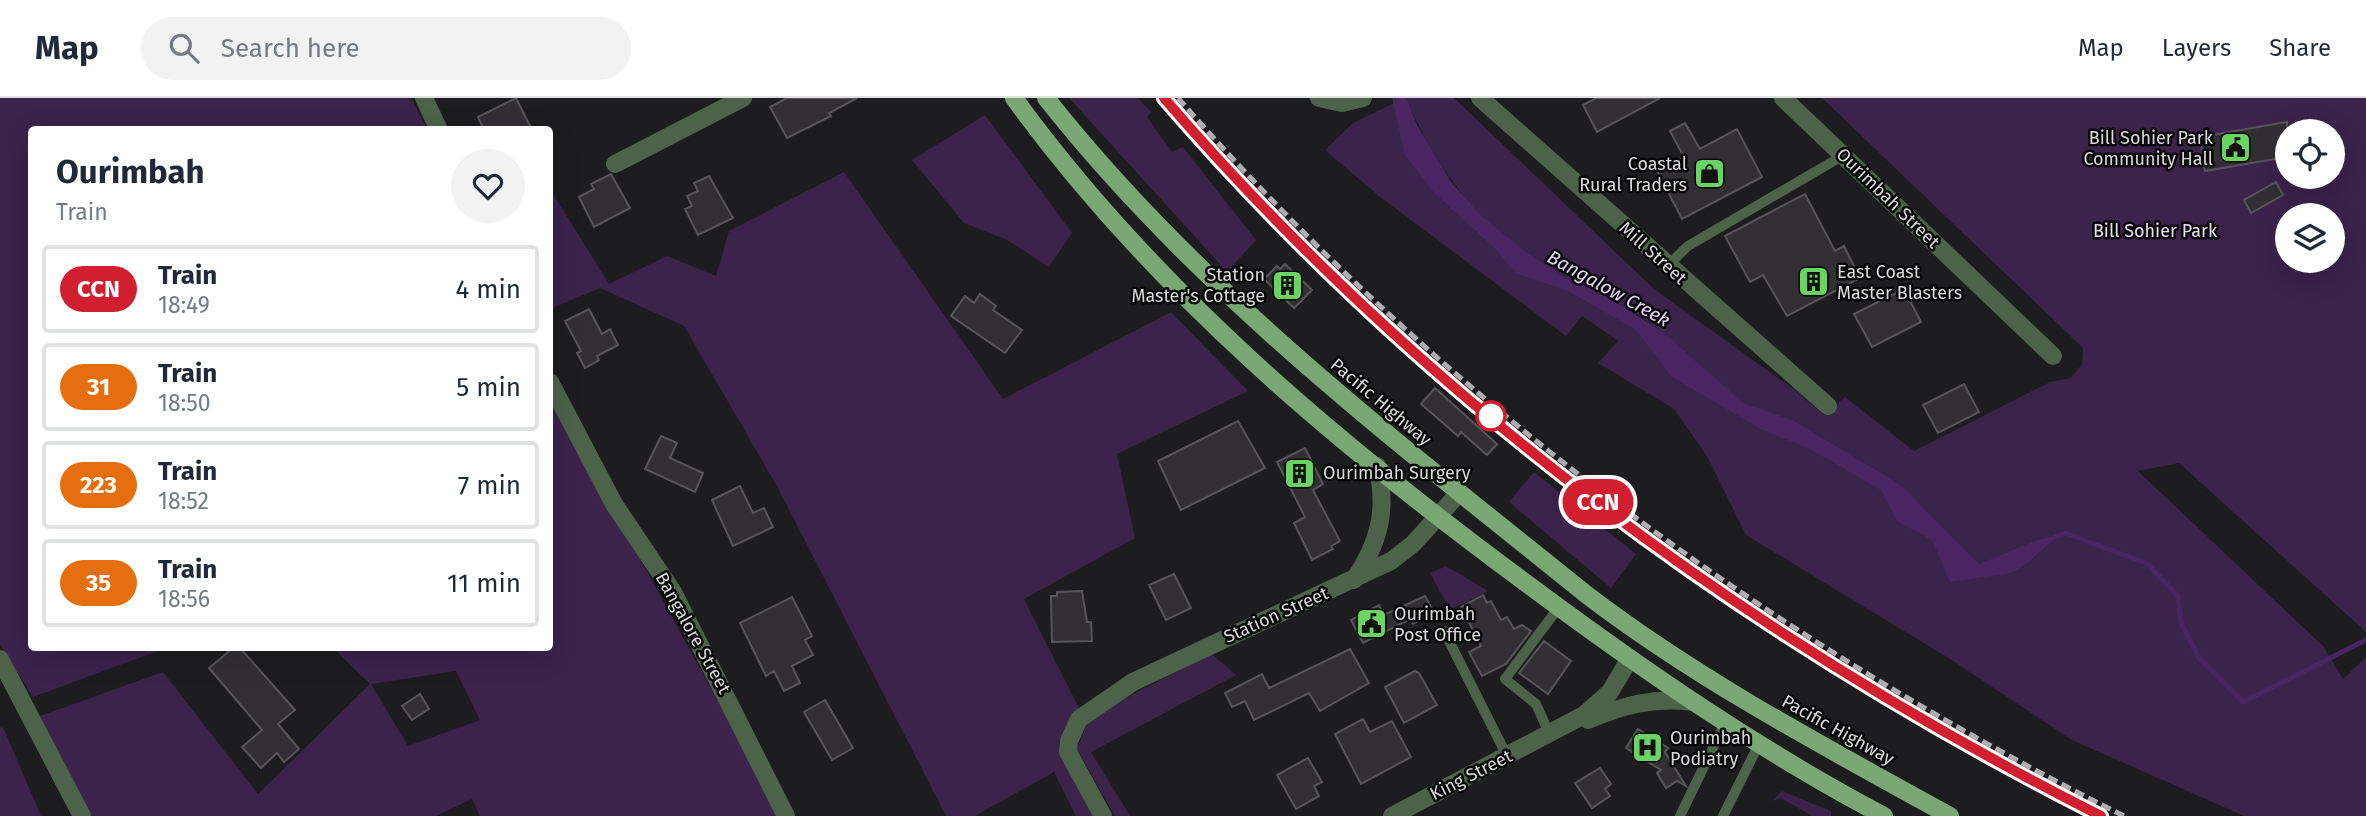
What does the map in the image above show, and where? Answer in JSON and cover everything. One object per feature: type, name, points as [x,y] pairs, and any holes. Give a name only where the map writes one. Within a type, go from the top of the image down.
[{"type":"main road","points":[[1014,98],[1102,208],[1164,276],[1229,340],[1377,466],[1439,517],[1629,660],[1759,744],[1884,816]]},
{"type":"main road","name":"Pacific Highway","points":[[1046,98],[1152,223],[1294,356],[1587,595],[1669,654],[1735,696],[1950,816]]},
{"type":"street","points":[[424,98],[437,126]]},
{"type":"street","points":[[615,163],[743,98]]},
{"type":"street","points":[[1324,100],[1342,103],[1363,98]]},
{"type":"street","name":"Mill Street","points":[[1480,98],[1828,406]]},
{"type":"street","name":"Ourimbah Street","points":[[1783,98],[2053,356]]},
{"type":"street","name":"Bangalore Street","points":[[553,388],[614,503],[673,592],[786,816]]},
{"type":"street","points":[[1354,580],[1367,561],[1380,530],[1383,503],[1377,466]]},
{"type":"street","name":"Station Street","points":[[1103,816],[1068,752],[1069,741],[1079,719],[1133,682],[1354,580],[1405,551],[1459,493]]},
{"type":"street","points":[[0,659],[82,816]]},
{"type":"street","name":"King Street","points":[[1550,735],[1600,703],[1617,683],[1629,660]]},
{"type":"street","name":"King Street","points":[[1392,816],[1550,735],[1636,702],[1664,699],[1692,702]]},
{"type":"lane","points":[[1667,266],[1688,246],[1844,155]]},
{"type":"lane","points":[[1550,735],[1536,704],[1505,679],[1559,607]]},
{"type":"lane","points":[[1444,631],[1507,756]]},
{"type":"lane","points":[[1680,816],[1725,723]]},
{"type":"lane","points":[[1723,816],[1759,744]]},
{"type":"green space","points":[[0,98],[411,98],[425,126],[28,126],[28,651],[158,651],[33,697],[0,645]]},
{"type":"green space","points":[[1069,98],[1138,98],[1151,112],[1147,117],[1172,152],[1183,147],[1256,240],[1227,272]]},
{"type":"green space","name":"Bill Sohier Park","points":[[1407,98],[1454,98],[1654,289],[1796,391],[1824,415],[1845,397],[1914,451],[2050,382],[2071,378],[2082,364],[2083,348],[1822,98],[2366,98],[2366,632],[2179,463],[2138,471],[2324,647],[2343,679],[2366,657],[2366,816],[2244,816],[2072,740],[1947,657],[1746,535],[1708,458],[1674,409],[1598,363],[1618,341],[1582,316],[1566,336],[1379,196],[1325,150],[1353,123],[1394,103],[1435,194],[1494,248],[1516,274],[1568,291],[1662,333],[1629,310],[1569,280],[1516,246],[1471,204],[1434,154]],"holes":[[[2059,536],[2027,564],[2011,572],[1980,564],[2036,540]]]},
{"type":"green space","points":[[985,115],[1072,233],[1049,267],[1007,240],[964,223],[912,160]]},
{"type":"green space","points":[[844,172],[1003,399],[1171,312],[1248,391],[1117,454],[1135,538],[1024,599],[1080,710],[1062,738],[1096,816],[1076,816],[1054,772],[975,816],[946,816],[778,488],[684,326],[600,288],[553,308],[553,194],[609,284],[667,256],[716,276],[729,231]]},
{"type":"green space","points":[[553,400],[781,816],[480,816],[472,799],[436,816],[91,816],[40,716],[163,672],[258,794],[370,684],[336,651],[553,651]],"holes":[[[456,671],[480,720],[408,746],[371,684]]]},
{"type":"green space","points":[[1534,472],[1636,554],[1611,588],[1509,502]]},
{"type":"green space","points":[[1446,566],[1488,591],[1450,610],[1430,573]]},
{"type":"green space","points":[[1212,654],[1236,675],[1091,752],[1130,816],[1115,816],[1077,749],[1087,723],[1133,694]]},
{"type":"green space","points":[[3,727],[41,816],[0,816],[0,728]]},
{"type":"green space","points":[[1782,791],[1831,811],[1831,816],[1812,816],[1781,798],[1772,801]]},
{"type":"shaded area","points":[[1392,98],[1407,98],[1417,125],[1451,182],[1484,218],[1527,253],[1567,279],[1611,299],[1664,333],[1743,403],[1792,420],[1901,485],[1979,564],[2036,540],[2060,535],[2027,564],[2011,573],[1950,582],[1932,540],[1897,521],[1881,490],[1810,449],[1761,429],[1672,377],[1635,329],[1568,291],[1516,274],[1494,248],[1435,194],[1405,155]]},
{"type":"building","points":[[516,98],[530,126],[482,126],[478,117]]},
{"type":"building","points":[[787,98],[857,98],[829,113],[831,116],[787,138],[770,107]]},
{"type":"building","points":[[1596,98],[1660,98],[1597,132],[1583,105]]},
{"type":"building","name":"Coastal Rural Traders","points":[[1685,123],[1700,149],[1737,129],[1762,177],[1682,219],[1657,171],[1684,157],[1670,131]]},
{"type":"building","name":"Bill Sohier Park Community Hall","points":[[2275,124],[2275,159],[2205,171],[2200,137]]},
{"type":"building","points":[[611,174],[630,208],[594,227],[579,197],[594,189],[591,184]]},
{"type":"building","points":[[709,176],[733,218],[698,235],[685,209],[692,206],[687,196],[698,191],[694,183]]},
{"type":"building","points":[[2275,183],[2275,189],[2280,189],[2283,195],[2251,213],[2244,200]]},
{"type":"building","points":[[1805,194],[1835,251],[1844,246],[1860,278],[1787,316],[1763,275],[1750,282],[1725,236]]},
{"type":"building","name":"Station Master's Cottage","points":[[1285,264],[1312,290],[1294,308],[1264,279],[1277,266],[1280,269]]},
{"type":"building","points":[[1904,289],[1921,322],[1872,347],[1854,314]]},
{"type":"building","points":[[980,294],[996,306],[993,310],[1022,330],[1005,353],[951,316],[965,296],[974,303]]},
{"type":"building","points":[[589,309],[602,334],[610,329],[618,345],[597,356],[599,360],[585,368],[577,353],[581,351],[565,321]]},
{"type":"building","points":[[1964,384],[1979,412],[1938,433],[1923,405]]},
{"type":"building","points":[[1435,388],[1497,444],[1487,455],[1461,432],[1458,436],[1421,404]]},
{"type":"building","points":[[1238,421],[1265,468],[1181,510],[1158,461]]},
{"type":"building","points":[[661,436],[677,443],[670,458],[703,473],[695,492],[645,469]]},
{"type":"building","points":[[1305,448],[1323,484],[1313,490],[1340,541],[1331,546],[1333,549],[1312,560],[1294,523],[1305,517],[1277,462]]},
{"type":"building","points":[[740,486],[753,513],[764,508],[773,527],[733,546],[712,500]]},
{"type":"building","points":[[1174,574],[1191,608],[1166,620],[1149,585]]},
{"type":"building","points":[[1082,591],[1087,622],[1091,622],[1092,641],[1052,642],[1051,596],[1057,596],[1057,592]]},
{"type":"building","points":[[1483,595],[1487,603],[1491,601],[1501,620],[1507,617],[1514,629],[1522,625],[1531,631],[1506,664],[1482,676],[1469,652],[1481,646],[1461,607]]},
{"type":"building","points":[[1425,596],[1434,612],[1413,624],[1410,619],[1363,643],[1351,620],[1379,605],[1384,615]]},
{"type":"building","points":[[792,597],[812,636],[805,640],[813,655],[792,666],[800,683],[784,691],[774,671],[766,676],[740,623]]},
{"type":"building","points":[[1544,641],[1571,661],[1548,694],[1519,673]]},
{"type":"building","points":[[1350,649],[1369,683],[1320,711],[1309,693],[1254,720],[1245,701],[1232,707],[1225,693],[1262,674],[1269,688]]},
{"type":"building","points":[[229,651],[243,651],[295,710],[278,724],[299,749],[284,762],[277,753],[261,768],[242,747],[262,730],[209,668]]},
{"type":"building","points":[[1415,671],[1419,673],[1437,705],[1404,723],[1385,687]]},
{"type":"building","points":[[420,694],[429,709],[412,720],[402,706]]},
{"type":"building","points":[[825,700],[853,748],[832,760],[804,712]]},
{"type":"building","points":[[1363,719],[1370,732],[1392,721],[1411,757],[1361,784],[1335,734]]},
{"type":"building","name":"Ourimbah Podiatry","points":[[1638,729],[1668,748],[1665,752],[1686,786],[1677,781],[1666,788],[1657,773],[1661,770],[1626,748]]},
{"type":"building","points":[[1308,758],[1322,782],[1314,786],[1319,796],[1296,809],[1277,775]]},
{"type":"building","points":[[1600,768],[1611,784],[1605,789],[1610,796],[1592,808],[1575,783]]},
{"type":"waterway","name":"Bangalow Creek","points":[[2055,537],[2065,533],[2148,564],[2178,596],[2181,623],[2199,658],[2243,702],[2366,640]]},
{"type":"railway","points":[[1164,98],[1202,140]]},
{"type":"railway","points":[[1178,98],[1280,208],[1387,312],[1499,411],[1616,503],[1738,590],[1863,671],[1992,746],[2124,816]]},
{"type":"railway","points":[[1253,194],[1352,292]]},
{"type":"railway","points":[[1385,324],[1443,375]]},
{"type":"railway","points":[[1472,400],[1602,506]]},
{"type":"railway","points":[[1764,622],[1889,701]]},
{"type":"railway","points":[[2060,796],[2101,816]]},
{"type":"train","name":"CCN","points":[[1164,98],[1273,215],[1363,303],[1427,362],[1567,479],[1647,539],[1822,660],[2018,775],[2101,816]]},
{"type":"place","name":"Bill Sohier Park Community Hall","points":[[2236,148]]},
{"type":"place","name":"Coastal Rural Traders","points":[[1710,174]]},
{"type":"place","name":"East Coast Master Blasters","points":[[1814,282]]},
{"type":"place","name":"Station Master's Cottage","points":[[1288,285]]},
{"type":"place","name":"Ourimbah Surgery","points":[[1300,473]]},
{"type":"place","name":"Ourimbah Post Office","points":[[1371,624]]},
{"type":"place","name":"Ourimbah Podiatry","points":[[1647,748]]}]
